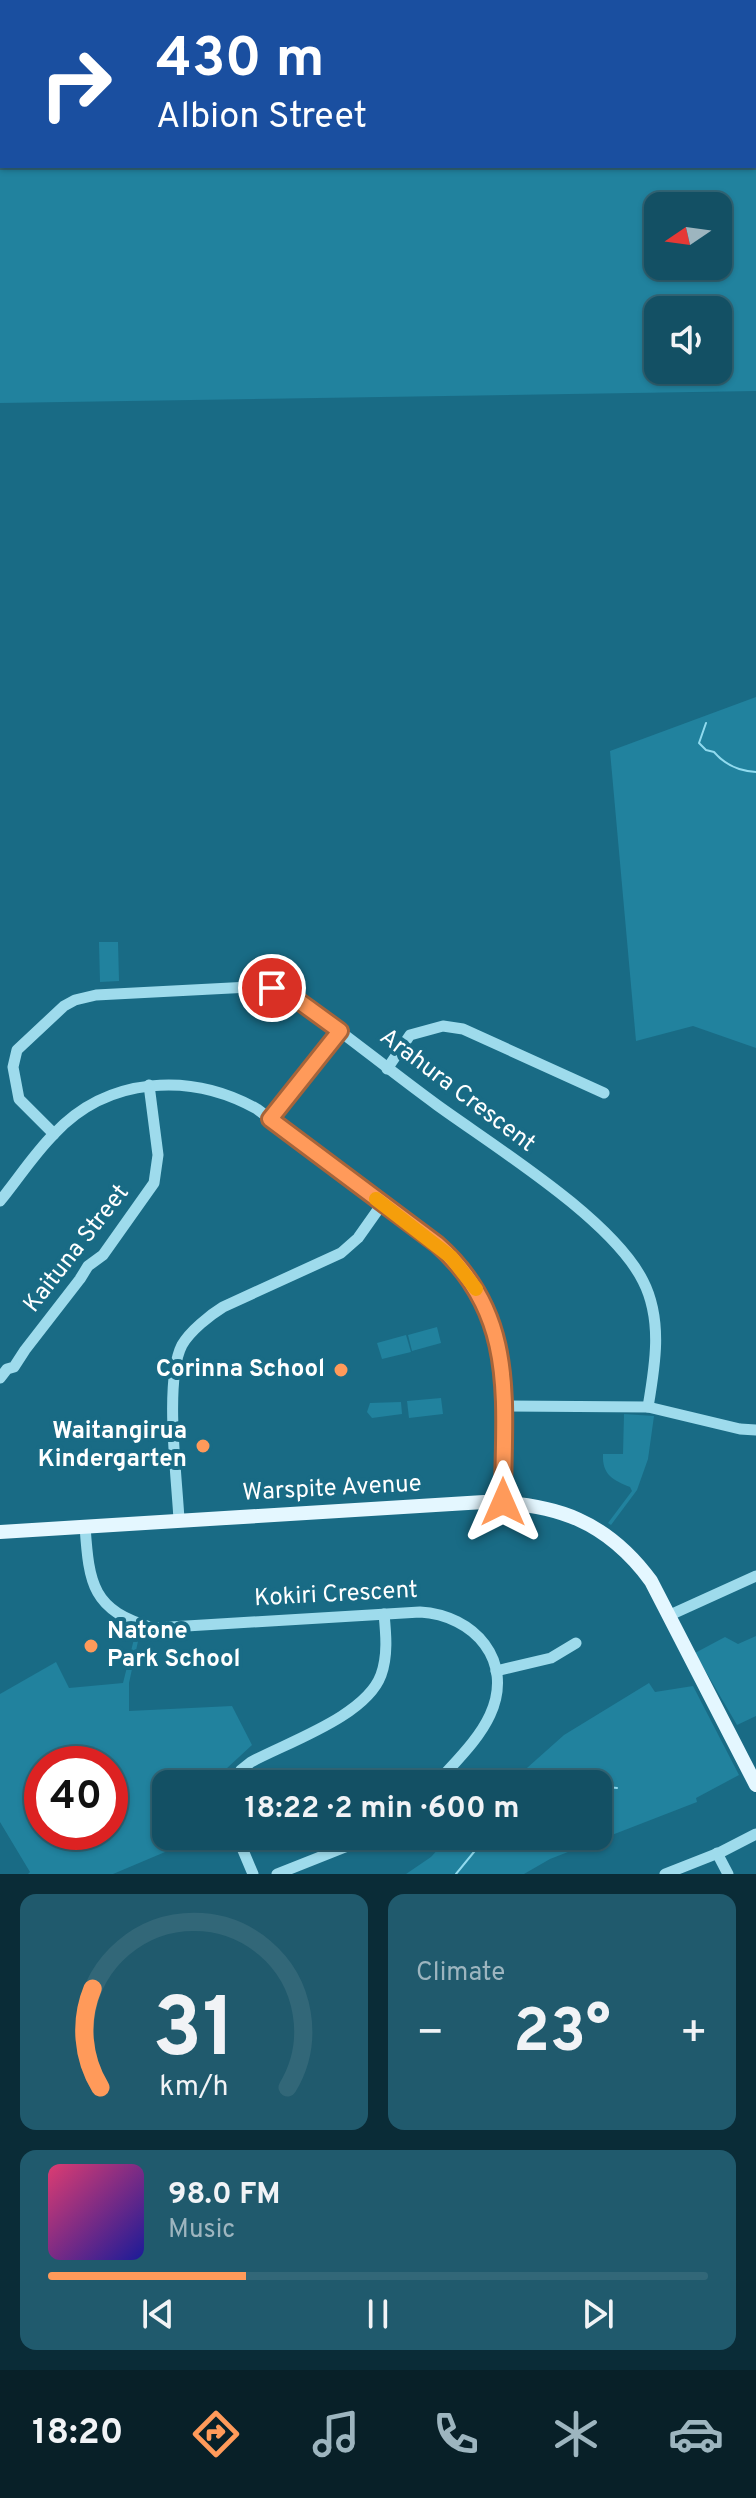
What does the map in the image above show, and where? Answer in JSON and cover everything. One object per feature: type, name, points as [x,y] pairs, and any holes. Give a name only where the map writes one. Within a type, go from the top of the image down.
[{"type":"main road","name":"Warspite Avenue","points":[[0,1532],[503,1502],[557,1510],[603,1532],[637,1563],[670,1615],[754,1779]]},
{"type":"street","name":"Arahura Crescent","points":[[54,1134],[19,1099],[13,1067],[17,1050],[29,1036],[75,1000],[103,994],[272,988],[296,999],[546,1184],[623,1251],[644,1283],[655,1318],[656,1357],[648,1407]]},
{"type":"street","points":[[387,1069],[410,1035],[443,1026],[463,1029],[604,1093]]},
{"type":"street","points":[[270,1119],[340,1031]]},
{"type":"street","points":[[0,1201],[54,1134],[80,1112],[102,1099],[127,1089],[149,1085],[182,1085],[207,1088],[242,1101],[451,1257],[472,1282],[484,1303],[502,1362],[503,1502]]},
{"type":"street","name":"Kaituna Street","points":[[0,1378],[21,1358],[88,1266],[103,1255],[154,1183],[158,1155],[149,1085]]},
{"type":"street","points":[[179,1520],[173,1384],[183,1344],[223,1307],[341,1253],[358,1238],[382,1204]]},
{"type":"street","points":[[503,1406],[648,1407],[756,1430]]},
{"type":"street","name":"Kokiri Crescent","points":[[85,1526],[92,1582],[105,1603],[130,1621],[154,1628],[435,1613],[460,1621],[479,1636],[490,1653],[496,1671]]},
{"type":"street","points":[[670,1615],[756,1576]]},
{"type":"street","points":[[241,1770],[344,1715],[367,1698],[385,1664],[384,1614]]},
{"type":"street","points":[[447,1770],[486,1723],[497,1690],[496,1671],[551,1658],[576,1643]]},
{"type":"street","points":[[665,1874],[756,1834]]},
{"type":"street","points":[[243,1850],[253,1874]]},
{"type":"street","points":[[277,1874],[338,1850]]},
{"type":"street","points":[[717,1853],[728,1874]]},
{"type":"shaded area","points":[[0,168],[756,168],[756,391],[0,403]]},
{"type":"shaded area","points":[[756,697],[756,1048],[693,1026],[636,1041],[610,751]]},
{"type":"shaded area","points":[[99,942],[118,942],[119,981],[100,982]]},
{"type":"shaded area","points":[[437,1327],[441,1343],[412,1351],[408,1335]]},
{"type":"shaded area","points":[[406,1335],[411,1352],[382,1359],[377,1343]]},
{"type":"shaded area","points":[[441,1398],[443,1414],[409,1418],[407,1401]]},
{"type":"shaded area","points":[[401,1402],[402,1414],[372,1418],[367,1412],[370,1403]]},
{"type":"shaded area","points":[[624,1414],[654,1416],[648,1459],[637,1490],[611,1525],[608,1523],[632,1491],[610,1476],[603,1461],[603,1454],[623,1454]]},
{"type":"shaded area","points":[[136,1631],[140,1632],[129,1683],[129,1711],[232,1706],[252,1745],[226,1770],[152,1770],[152,1850],[170,1850],[113,1874],[28,1874],[30,1872],[0,1822],[0,1694],[56,1662],[69,1688],[123,1683]]},
{"type":"shaded area","points":[[756,1636],[756,1716],[737,1725],[695,1653],[725,1637],[738,1644]]},
{"type":"shaded area","points":[[649,1683],[655,1692],[693,1686],[739,1775],[696,1798],[697,1802],[612,1835],[612,1770],[525,1770],[564,1735]]},
{"type":"shaded area","points":[[437,1850],[573,1850],[524,1874],[406,1874]]},
{"type":"waterway","points":[[706,723],[699,743],[706,750],[714,752],[732,766],[756,772]]},
{"type":"waterway","points":[[612,1787],[617,1788]]},
{"type":"waterway","points":[[456,1874],[476,1850]]},
{"type":"slow traffic","points":[[376,1199],[437,1244],[476,1289]]},
{"type":"place","name":"Corinna School","points":[[341,1370]]},
{"type":"place","name":"Waitangirua Kindergarten","points":[[203,1446]]},
{"type":"place","name":"Natone Park School","points":[[91,1646]]},
{"type":"route","points":[[272,988],[296,999],[340,1031],[270,1119],[437,1244],[461,1268],[484,1303],[502,1362],[503,1502]]}]
